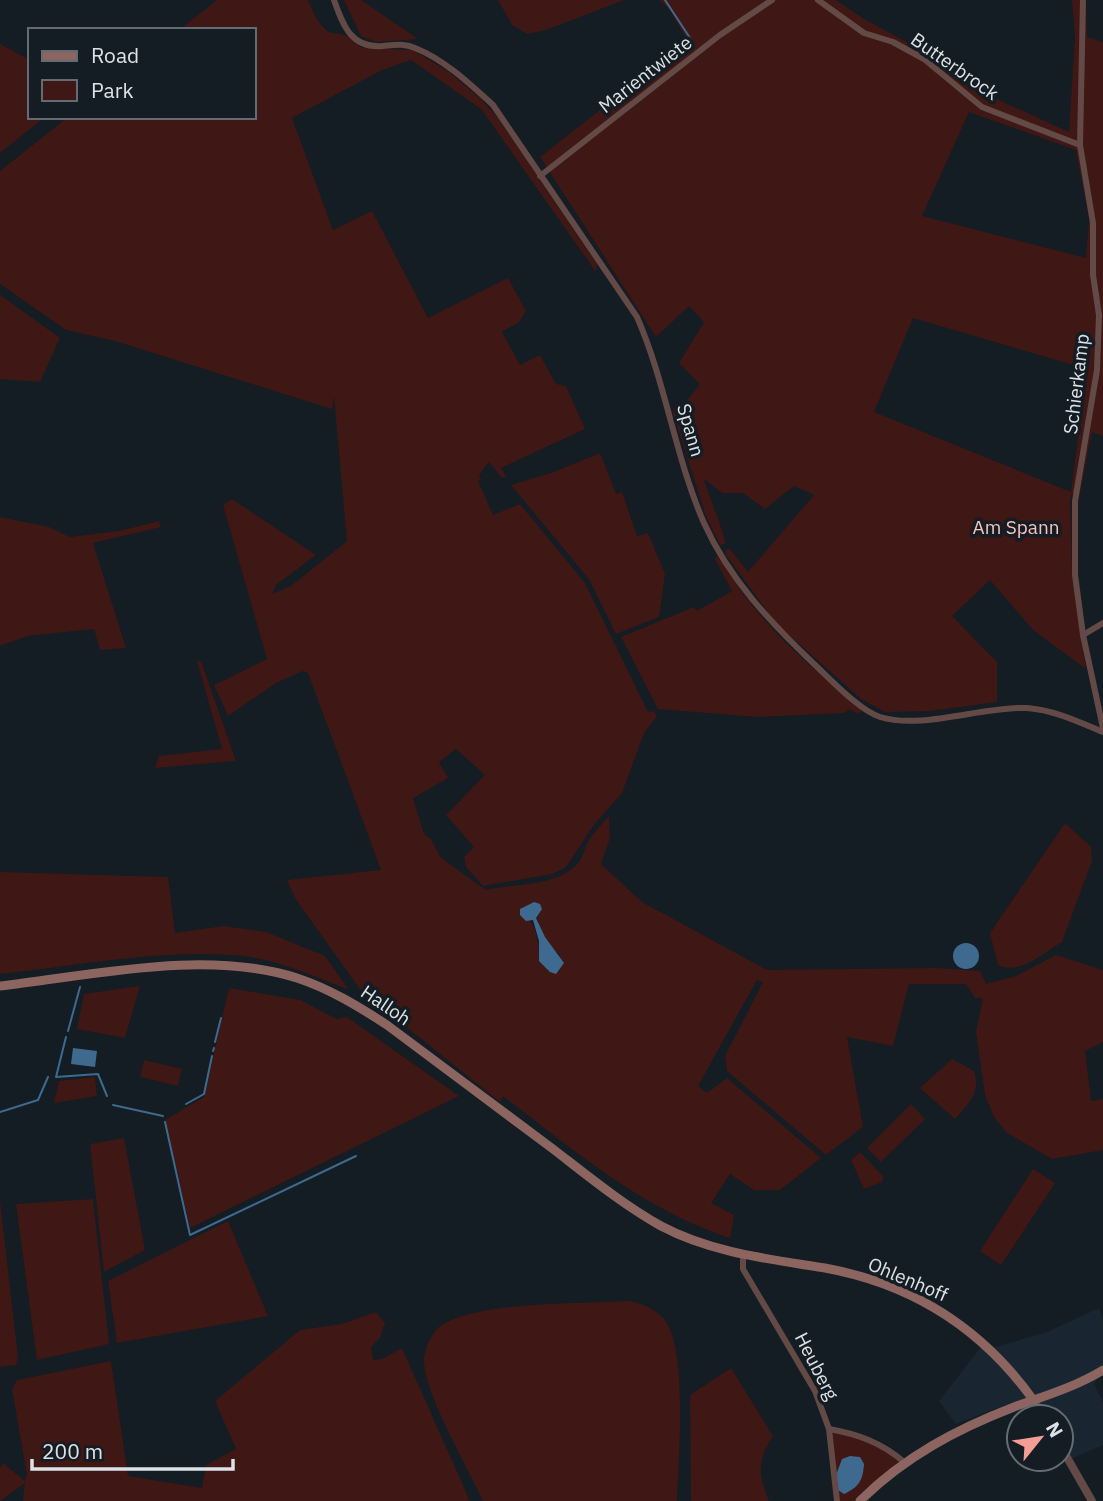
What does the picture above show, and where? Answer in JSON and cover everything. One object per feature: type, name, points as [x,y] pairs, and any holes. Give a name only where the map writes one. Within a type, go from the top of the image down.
[{"type":"main road","name":"Halloh","points":[[0,986],[201,965],[245,967],[295,978],[339,995],[369,1013],[630,1207],[695,1241]]},
{"type":"main road","name":"Ohlenhoff","points":[[695,1241],[743,1255],[871,1279],[936,1306],[968,1328],[995,1353],[1034,1401]]},
{"type":"main road","points":[[860,1501],[904,1462],[957,1431],[1074,1386],[1103,1370]]},
{"type":"street","name":"Spann","points":[[334,0],[346,32],[354,39],[379,47],[400,44],[414,47],[465,79],[493,105],[637,317],[652,350],[704,523],[730,570],[780,631],[842,690],[879,717],[920,719],[1029,708],[1060,715],[1103,730]]},
{"type":"street","name":"Marientwiete","points":[[540,176],[720,35],[772,0]]},
{"type":"street","name":"Butterbrock","points":[[818,0],[864,33],[892,42],[924,59],[982,107],[1080,145]]},
{"type":"street","name":"Schierkamp","points":[[1083,0],[1080,145],[1093,223],[1093,275],[1098,315],[1097,370],[1075,501],[1076,575],[1083,635],[1103,730]]},
{"type":"street","points":[[1083,635],[1103,623]]},
{"type":"street","name":"Heuberg","points":[[743,1255],[743,1269],[815,1391],[830,1429],[837,1501]]},
{"type":"street","points":[[830,1429],[855,1434],[888,1448],[904,1462]]},
{"type":"street","points":[[1075,1471],[1092,1501]]},
{"type":"shaded area","points":[[1099,1308],[1103,1321],[1103,1371],[1094,1384],[1103,1402],[1103,1445],[1075,1457],[1075,1403],[1005,1403],[956,1424],[939,1401],[981,1347],[996,1347],[1047,1332]]},
{"type":"green space","points":[[217,0],[308,0],[317,20],[328,32],[345,35],[362,48],[413,50],[449,72],[480,98],[498,118],[597,264],[596,272],[481,109],[411,60],[382,70],[292,118],[333,230],[372,211],[428,318],[508,278],[526,311],[519,322],[502,332],[520,365],[540,355],[556,384],[566,386],[585,429],[501,468],[506,476],[502,478],[489,462],[479,475],[481,480],[478,481],[493,515],[520,504],[585,583],[648,712],[654,711],[657,716],[644,733],[622,793],[593,826],[566,867],[552,874],[483,886],[466,867],[464,857],[474,847],[446,815],[485,775],[456,749],[439,762],[448,778],[413,798],[424,834],[431,839],[441,858],[486,890],[536,883],[570,870],[579,862],[590,839],[609,816],[610,838],[601,864],[642,902],[767,970],[937,968],[980,971],[986,984],[1016,976],[1056,955],[1103,970],[1103,1042],[1085,1051],[1091,1101],[1103,1099],[1103,1150],[1052,1159],[1007,1133],[994,1117],[985,1095],[976,1032],[983,998],[975,998],[966,984],[909,984],[893,1046],[847,1037],[863,1127],[826,1155],[727,1071],[725,1056],[763,982],[757,980],[698,1086],[707,1093],[727,1078],[821,1158],[780,1190],[754,1190],[730,1174],[711,1203],[734,1215],[730,1238],[668,1212],[611,1177],[503,1096],[500,1102],[361,991],[295,898],[287,880],[381,870],[308,673],[303,671],[276,683],[228,716],[214,685],[267,659],[223,505],[232,499],[316,555],[276,585],[272,594],[291,586],[347,541],[334,397],[332,409],[115,341],[66,330],[0,284],[0,171],[65,119],[256,119],[256,28],[182,28]],"holes":[[[534,902],[545,938],[560,955],[539,961],[536,932],[530,920],[520,910]]]},
{"type":"green space","points":[[344,0],[361,0],[418,39],[376,42],[361,36]]},
{"type":"green space","points":[[498,0],[624,0],[546,30],[527,34],[512,25]]},
{"type":"green space","name":"Am Spann","points":[[659,0],[836,0],[864,19],[929,54],[973,88],[1069,132],[1075,36],[1072,0],[1086,0],[1087,37],[1103,42],[1103,436],[1092,432],[1078,503],[1072,493],[1070,500],[1072,575],[1086,669],[1033,630],[990,580],[952,616],[997,662],[997,702],[930,711],[885,712],[861,699],[776,623],[726,555],[726,549],[730,549],[748,572],[814,495],[794,486],[765,509],[743,493],[722,493],[704,479],[725,539],[725,544],[720,545],[706,516],[672,410],[681,408],[700,384],[679,363],[704,322],[689,306],[656,337],[540,157],[688,41],[669,9]],"holes":[[[969,112],[1076,150],[1089,219],[1086,258],[922,216]],[[913,318],[1087,369],[1071,492],[874,412]]]},
{"type":"green space","points":[[0,44],[28,59],[28,119],[42,119],[0,153]]},
{"type":"green space","points":[[0,295],[60,338],[40,382],[0,379]]},
{"type":"green space","points":[[600,453],[616,494],[622,492],[637,536],[648,533],[665,574],[659,617],[616,634],[589,579],[511,485],[554,472]]},
{"type":"green space","points":[[0,517],[49,527],[70,537],[119,531],[159,521],[161,527],[93,543],[126,648],[100,650],[94,629],[27,636],[0,646]]},
{"type":"green space","points":[[717,555],[766,622],[820,675],[863,711],[859,714],[849,709],[845,713],[756,717],[658,709],[621,637],[694,607],[697,611],[732,591],[715,559]]},
{"type":"green space","points":[[197,661],[201,661],[236,761],[155,768],[159,756],[222,749]]},
{"type":"green space","points":[[1065,823],[1091,847],[1092,861],[1062,942],[1023,965],[1006,968],[998,965],[990,933]]},
{"type":"green space","points":[[0,872],[168,877],[175,933],[223,926],[266,932],[325,956],[349,990],[276,963],[231,955],[144,957],[0,974]]},
{"type":"green space","points":[[140,986],[125,1038],[77,1029],[84,994]]},
{"type":"green space","points":[[229,988],[300,1000],[337,1019],[347,1017],[459,1096],[190,1228],[165,1120],[204,1097]]},
{"type":"green space","points":[[952,1059],[974,1071],[976,1079],[975,1092],[955,1119],[920,1088]]},
{"type":"green space","points":[[144,1060],[182,1069],[178,1086],[140,1077]]},
{"type":"green space","points":[[95,1077],[97,1096],[54,1103],[59,1081]]},
{"type":"green space","points":[[911,1104],[925,1119],[881,1162],[867,1148]]},
{"type":"green space","points":[[124,1138],[145,1250],[104,1272],[90,1144]]},
{"type":"green space","points":[[860,1152],[883,1176],[882,1182],[864,1189],[851,1160]]},
{"type":"green space","points":[[1033,1169],[1055,1183],[1001,1265],[980,1251]]},
{"type":"green space","points":[[93,1199],[109,1344],[37,1360],[16,1204]]},
{"type":"green space","points":[[0,1201],[18,1357],[16,1365],[0,1367]]},
{"type":"green space","points":[[228,1221],[268,1316],[117,1343],[108,1281]]},
{"type":"green space","points":[[630,1301],[648,1307],[663,1318],[671,1332],[676,1353],[680,1405],[677,1501],[483,1501],[438,1409],[425,1372],[425,1354],[434,1333],[441,1325],[463,1316],[509,1307]]},
{"type":"green space","points":[[376,1312],[385,1323],[380,1338],[371,1347],[373,1360],[382,1359],[402,1348],[470,1501],[23,1501],[25,1483],[0,1501],[0,1468],[3,1463],[25,1481],[27,1475],[12,1389],[17,1380],[111,1361],[128,1476],[202,1488],[206,1465],[236,1449],[215,1401],[300,1330],[342,1324]]},
{"type":"green space","points":[[731,1368],[773,1436],[764,1453],[761,1467],[769,1501],[691,1501],[690,1395]]},
{"type":"green space","points":[[831,1432],[868,1441],[899,1462],[855,1501],[839,1501]]},
{"type":"water","points":[[534,902],[540,904],[542,909],[536,918],[545,937],[564,963],[556,974],[539,961],[539,941],[533,920],[526,921],[520,915],[520,909]]},
{"type":"water","points":[[966,943],[975,947],[979,956],[975,965],[966,969],[957,965],[953,956],[957,947]]},
{"type":"water","points":[[73,1048],[97,1051],[95,1067],[71,1064]]},
{"type":"water","points":[[860,1457],[864,1464],[857,1486],[844,1494],[838,1490],[836,1475],[842,1459]]},
{"type":"waterway","points":[[665,0],[692,41]]},
{"type":"waterway","points":[[68,1031],[80,987]]},
{"type":"waterway","points":[[215,1042],[221,1018]]},
{"type":"waterway","points":[[66,1037],[56,1077],[98,1074],[107,1096]]},
{"type":"waterway","points":[[186,1104],[204,1094],[212,1056]]},
{"type":"waterway","points":[[0,1112],[38,1100],[48,1077]]},
{"type":"waterway","points":[[113,1105],[163,1116]]},
{"type":"waterway","points":[[165,1122],[190,1235],[356,1156]]}]
